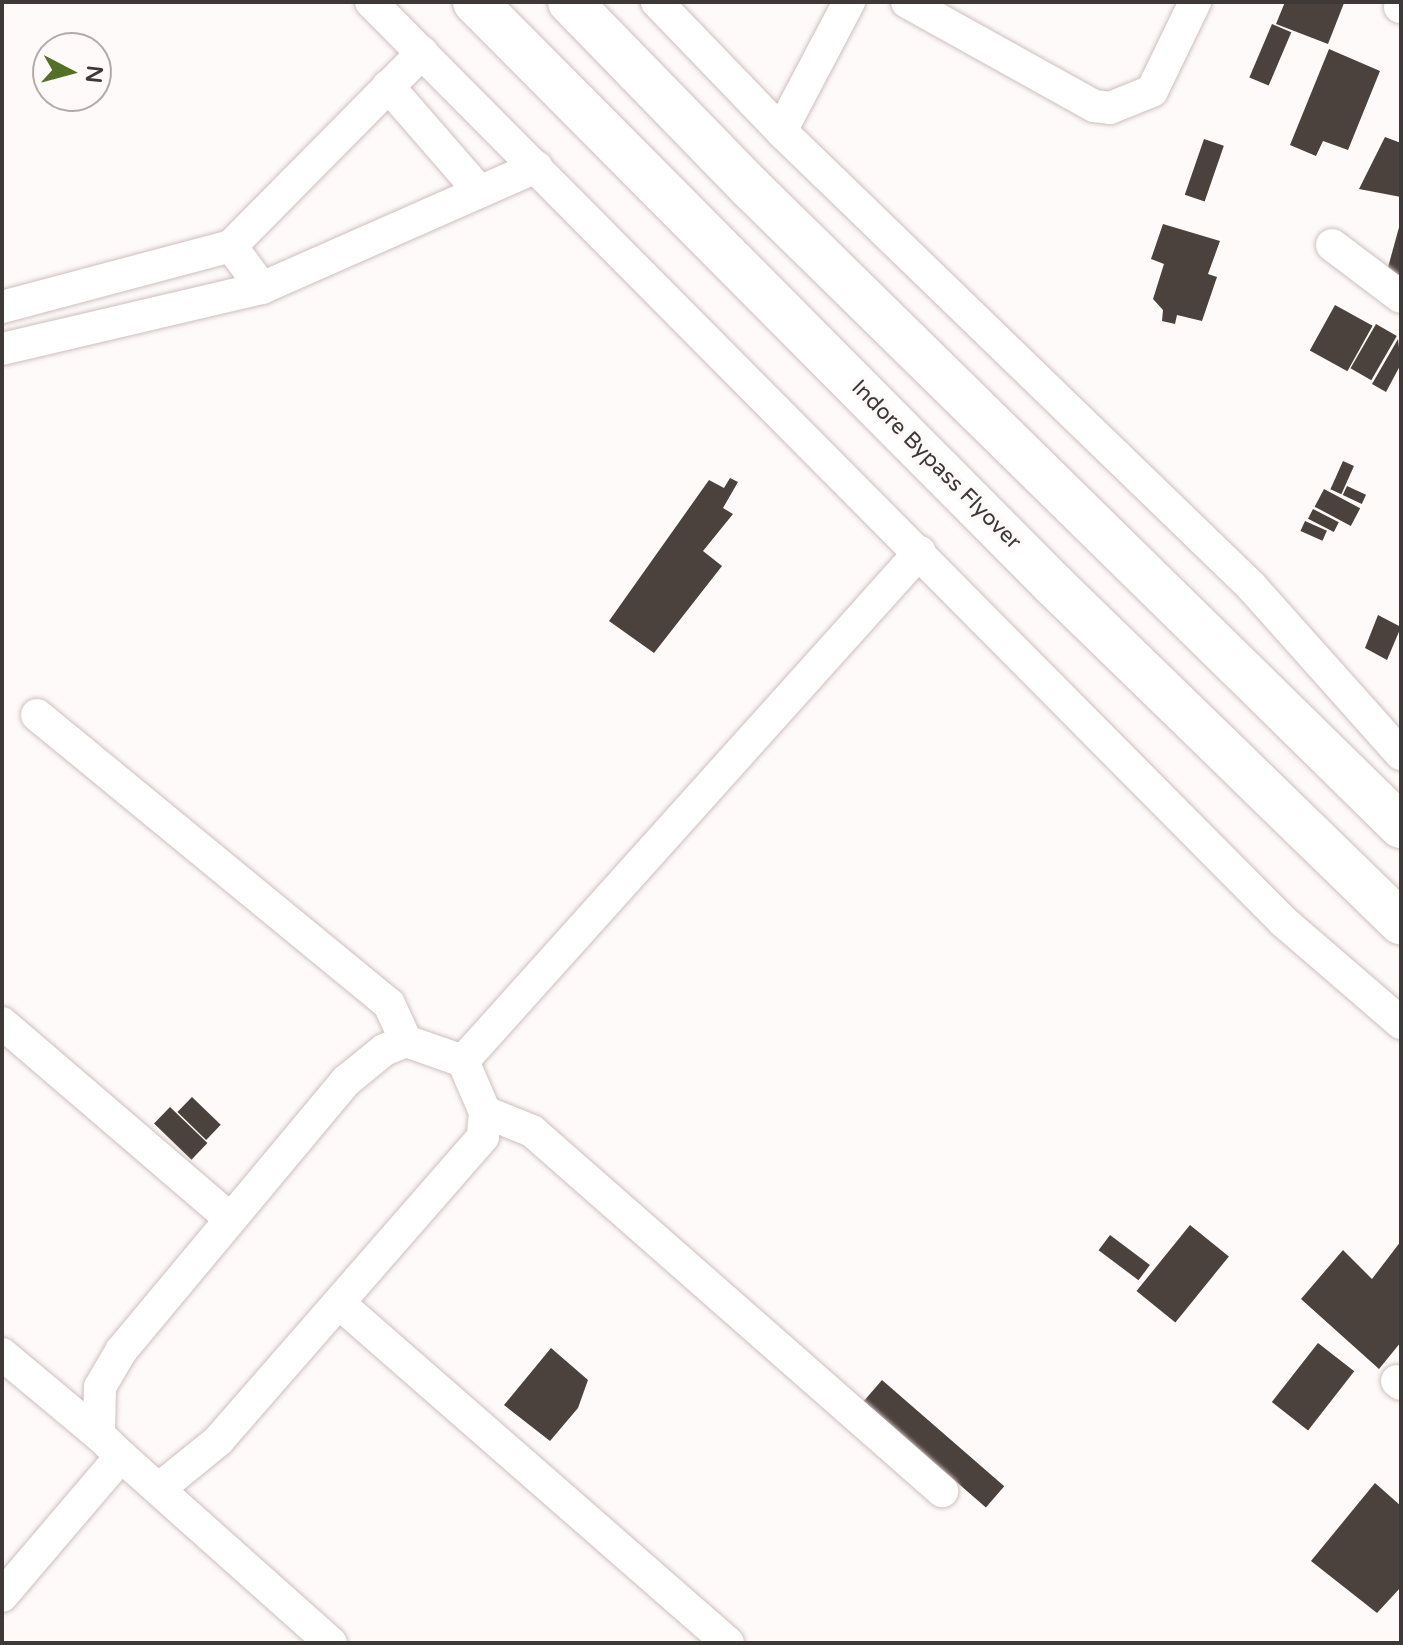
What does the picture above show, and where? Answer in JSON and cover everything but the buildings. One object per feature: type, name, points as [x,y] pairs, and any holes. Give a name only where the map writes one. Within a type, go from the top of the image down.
[{"type":"highway","name":"Indore Bypass Flyover","points":[[475,2],[1054,585],[1401,923]]},
{"type":"highway","points":[[570,2],[685,121],[1401,826]]},
{"type":"street","points":[[371,2],[1284,922],[1401,1023]]},
{"type":"street","points":[[657,2],[781,131],[1252,587],[1401,754]]},
{"type":"street","points":[[781,131],[849,2]]},
{"type":"street","points":[[907,2],[1094,106],[1110,108],[1152,91],[1195,2]]},
{"type":"street","points":[[2,307],[231,246],[422,53]]},
{"type":"street","points":[[388,86],[480,192]]},
{"type":"street","points":[[2,349],[262,288],[536,167]]},
{"type":"street","points":[[1332,245],[1401,297]]},
{"type":"street","points":[[231,246],[262,288]]},
{"type":"street","points":[[463,1061],[920,552]]},
{"type":"street","points":[[37,715],[389,1004],[406,1041]]},
{"type":"street","points":[[2,1023],[231,1219]]},
{"type":"street","points":[[2,1596],[110,1445],[100,1387],[121,1351],[346,1081],[384,1050],[406,1041],[463,1061],[485,1112],[483,1137],[218,1441],[160,1488]]},
{"type":"street","points":[[485,1112],[532,1131],[942,1491]]},
{"type":"street","points":[[340,1304],[728,1643]]},
{"type":"street","points":[[2,1354],[160,1488],[331,1643]]}]
